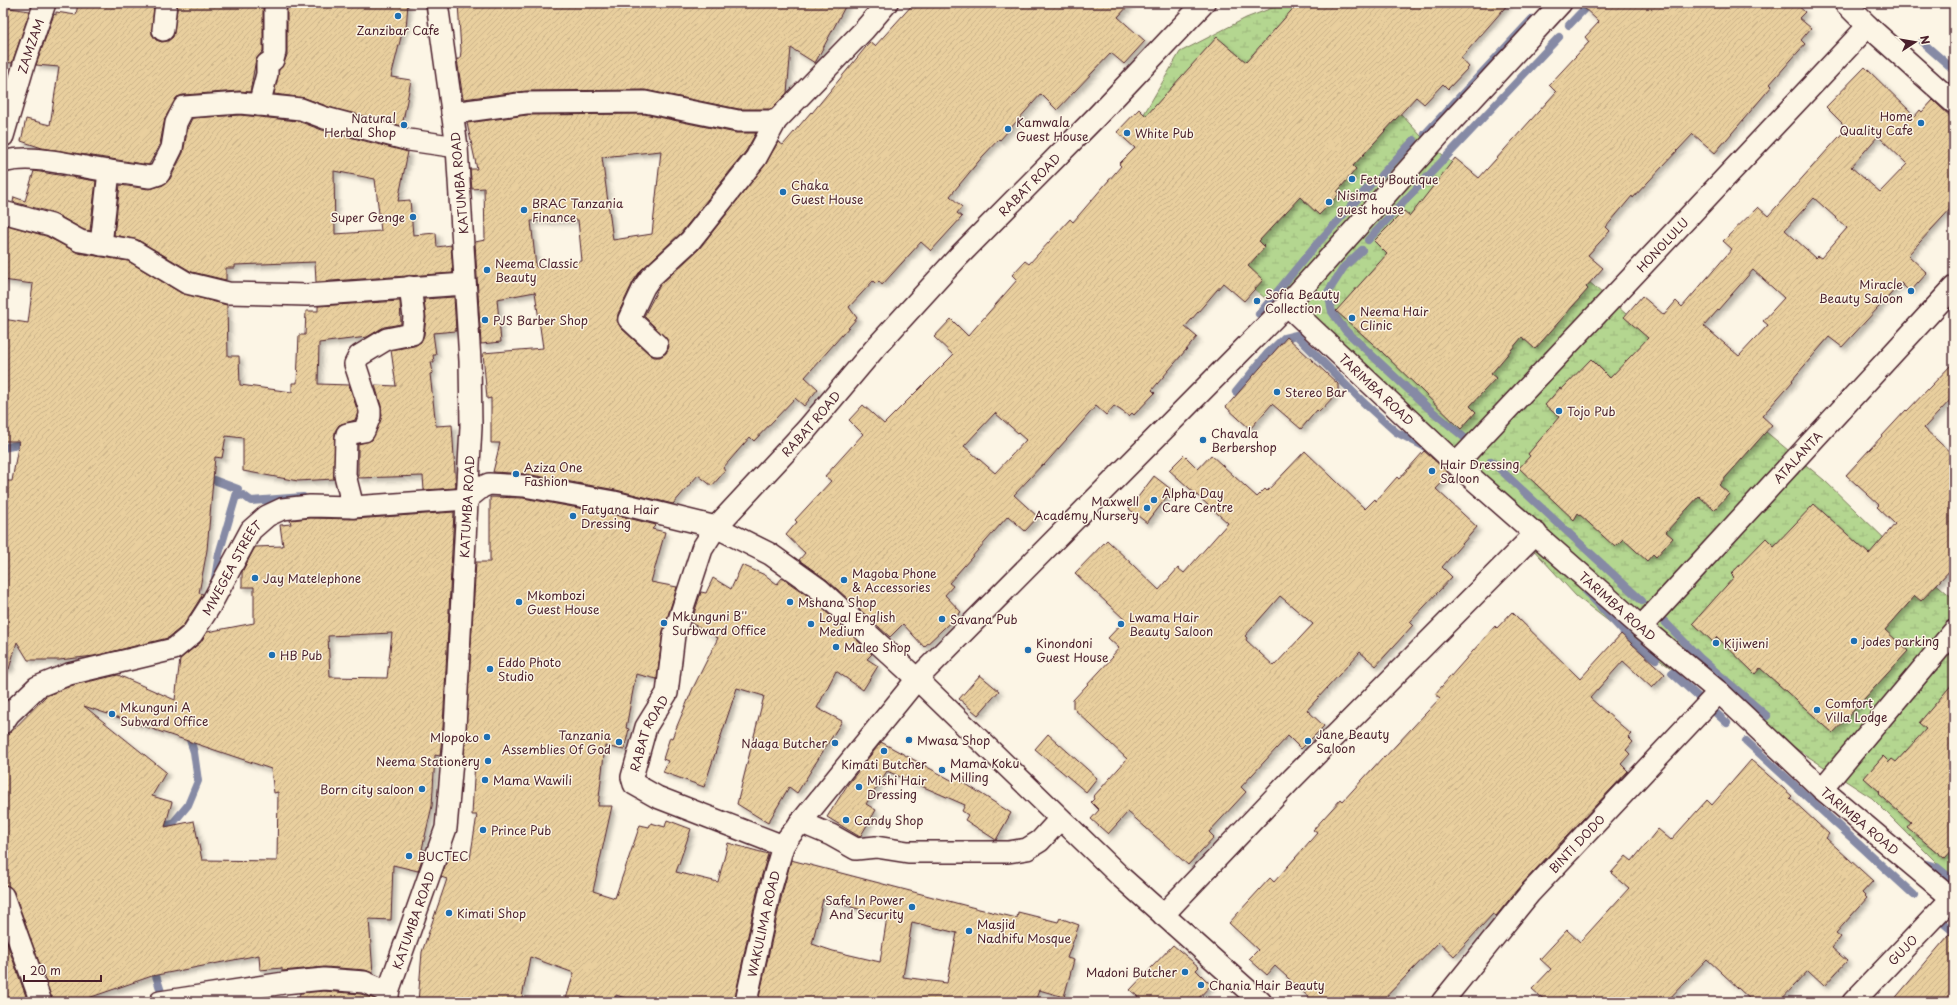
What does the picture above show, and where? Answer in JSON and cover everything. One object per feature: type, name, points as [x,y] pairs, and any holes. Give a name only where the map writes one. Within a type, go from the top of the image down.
[{"type":"street","name":"ZAMZAM","points":[[3,136],[25,61],[45,3]]},
{"type":"street","points":[[163,30],[166,3]]},
{"type":"street","points":[[259,105],[267,74],[267,64],[273,60],[275,52],[275,3]]},
{"type":"street","name":"KATUMBA ROAD","points":[[388,997],[446,828],[455,728],[471,427],[470,361],[457,147],[437,3]]},
{"type":"street","points":[[657,345],[629,319],[644,288],[656,271],[686,246],[733,184],[745,172],[756,158],[776,121],[858,36],[887,3]]},
{"type":"street","name":"RABAT ROAD","points":[[783,846],[657,797],[634,784],[632,777],[646,727],[667,693],[674,635],[702,549],[716,527],[807,429],[876,347],[959,256],[1097,116],[1204,3]]},
{"type":"street","name":"WAKULIMA ROAD","points":[[746,1002],[770,891],[783,846],[800,822],[917,679],[1287,305],[1436,138],[1561,3]]},
{"type":"street","points":[[1845,3],[1868,26],[1954,103]]},
{"type":"street","name":"HONOLULU","points":[[1456,464],[1868,26]]},
{"type":"street","points":[[452,113],[526,103],[645,102],[738,121],[776,121]]},
{"type":"street","points":[[3,162],[10,160],[37,160],[150,177],[159,174],[172,148],[176,123],[184,107],[240,103],[300,109],[325,118],[409,140],[457,147]]},
{"type":"street","points":[[101,245],[109,171]]},
{"type":"street","points":[[3,212],[51,225],[64,230],[71,238],[132,250],[187,282],[228,293],[307,295],[410,286],[465,284]]},
{"type":"street","points":[[353,506],[345,476],[346,438],[347,434],[364,430],[369,420],[370,410],[355,364],[359,356],[387,339],[412,334],[414,317],[410,286]]},
{"type":"street","name":"ATALANTA","points":[[1641,627],[1954,287]]},
{"type":"street","name":"TARIMBA ROAD","points":[[1287,305],[1456,464],[1641,627],[1719,692],[1822,788],[1953,899]]},
{"type":"street","points":[[467,499],[482,486],[489,484],[507,484],[561,492],[614,502],[716,527],[770,554],[819,589],[917,679],[1060,819],[1163,915],[1261,1002]]},
{"type":"street","name":"MWEGEA STREET","points":[[3,723],[9,714],[31,692],[43,684],[69,674],[174,650],[192,634],[210,606],[250,530],[267,516],[282,509],[310,506],[353,506],[467,499]]},
{"type":"street","points":[[1163,915],[1292,779],[1536,533]]},
{"type":"street","points":[[1822,788],[1954,631]]},
{"type":"street","name":"BINTI DODO","points":[[1442,1002],[1530,893],[1719,692]]},
{"type":"street","points":[[800,822],[831,835],[856,849],[876,847],[908,852],[1008,852],[1027,849],[1040,840],[1060,819]]},
{"type":"street","points":[[3,896],[41,1002]]},
{"type":"street","name":"GUJO","points":[[1853,1002],[1953,899]]},
{"type":"street","points":[[160,1002],[284,983],[324,979],[364,982],[388,997]]},
{"type":"green space","points":[[1285,3],[1294,3],[1349,57],[1421,136],[1671,353],[1824,480],[1889,543],[1954,599],[1954,880],[1872,798],[1795,748],[1732,711],[1651,654],[1576,596],[1519,534],[1488,489],[1245,281],[1130,138],[1180,52],[1246,18]]},
{"type":"building","points":[[78,3],[154,3],[152,34],[156,40],[162,42],[168,41],[173,37],[178,3],[263,3],[263,51],[256,59],[250,92],[239,91],[183,95],[177,97],[165,118],[160,144],[149,165],[42,148],[21,141],[26,119],[50,125],[59,67],[36,65],[54,14],[56,15],[56,12],[76,15]]},
{"type":"building","points":[[287,3],[408,3],[406,29],[403,29],[391,77],[411,80],[402,126],[329,107],[305,98],[274,94],[279,70],[287,55]]},
{"type":"building","points":[[458,3],[847,3],[815,63],[791,48],[787,93],[771,109],[739,109],[645,90],[526,91],[463,99],[457,59],[460,59],[461,51]]},
{"type":"building","points":[[914,3],[1131,3],[1118,17],[1145,41],[1124,64],[1111,53],[1057,110],[1041,94],[1000,140],[999,139],[983,156],[950,196],[962,207],[957,213],[962,217],[931,251],[921,242],[882,285],[879,281],[876,284],[873,281],[849,307],[857,318],[805,377],[818,389],[804,406],[795,398],[754,441],[750,437],[723,468],[725,471],[712,486],[698,475],[673,504],[616,490],[526,474],[493,472],[500,443],[491,443],[491,398],[487,399],[483,353],[543,348],[535,292],[497,299],[501,342],[481,344],[475,242],[485,240],[484,188],[472,189],[470,169],[477,169],[467,123],[527,115],[644,114],[736,133],[756,133],[746,151],[681,233],[641,270],[633,282],[618,314],[617,321],[621,328],[649,354],[654,357],[660,357],[666,353],[669,347],[668,341],[644,316],[660,285],[699,249],[765,165],[778,142],[783,145],[811,112],[812,113],[870,42],[875,46]],"holes":[[[661,151],[652,234],[613,240],[602,157]],[[578,220],[582,261],[536,267],[531,221]]]},
{"type":"building","points":[[1298,3],[1509,3],[1461,58],[1469,67],[1448,89],[1443,84],[1424,104],[1416,97],[1353,166],[1356,169],[1337,192],[1339,194],[1319,215],[1300,197],[1259,241],[1265,247],[1248,266],[1263,280],[1244,301],[1223,283],[1185,327],[1197,337],[1152,390],[1155,393],[1134,415],[1132,413],[1129,416],[1114,406],[1106,415],[1096,406],[1044,465],[1043,464],[1014,495],[1038,517],[1025,531],[1008,516],[949,583],[953,586],[945,595],[961,612],[924,647],[903,624],[890,637],[827,580],[799,560],[805,553],[786,535],[797,522],[795,520],[831,481],[825,476],[863,434],[849,420],[863,405],[884,424],[953,355],[934,337],[951,319],[968,336],[1017,280],[1012,275],[1025,261],[1029,264],[1070,219],[1073,222],[1121,166],[1119,164],[1135,148],[1117,132],[1139,109],[1146,116],[1217,37],[1246,62]],"holes":[[[995,413],[1026,440],[995,473],[964,446]]]},
{"type":"building","points":[[1579,3],[1795,3],[1805,12],[1799,18],[1811,28],[1801,40],[1805,44],[1770,84],[1772,86],[1715,153],[1693,134],[1633,198],[1632,196],[1606,227],[1610,231],[1588,255],[1603,268],[1586,287],[1588,289],[1535,349],[1522,337],[1491,374],[1496,378],[1470,406],[1476,412],[1461,429],[1381,351],[1336,311],[1387,254],[1374,241],[1404,211],[1410,216],[1455,158],[1479,178],[1556,92],[1549,85],[1589,42],[1585,37],[1599,22]]},
{"type":"building","points":[[3,7],[30,11],[12,63],[3,62]]},
{"type":"building","points":[[1865,67],[1915,116],[1920,110],[1922,112],[1933,100],[1954,120],[1954,205],[1908,255],[1927,273],[1910,292],[1901,283],[1842,347],[1829,337],[1762,416],[1772,425],[1719,485],[1729,494],[1714,510],[1699,496],[1666,532],[1673,538],[1656,557],[1653,554],[1647,561],[1623,539],[1615,547],[1578,513],[1574,520],[1519,468],[1530,456],[1528,454],[1559,417],[1545,405],[1560,388],[1562,389],[1591,359],[1610,378],[1648,338],[1624,317],[1642,296],[1664,315],[1676,301],[1682,307],[1732,249],[1723,241],[1758,207],[1768,216],[1847,128],[1826,107]],"holes":[[[1878,136],[1907,164],[1880,192],[1851,167]],[[1814,198],[1847,228],[1821,258],[1818,256],[1816,258],[1785,230]],[[1753,270],[1784,298],[1763,321],[1768,325],[1739,356],[1704,326]]]},
{"type":"building","points":[[240,115],[298,121],[322,130],[408,152],[398,201],[410,200],[413,235],[436,233],[437,247],[451,245],[453,273],[316,282],[315,262],[235,265],[235,268],[226,268],[226,280],[192,272],[138,240],[114,235],[120,185],[149,189],[163,185],[170,179],[183,153],[188,127],[192,118]],"holes":[[[334,171],[375,179],[381,231],[335,234]]]},
{"type":"building","points":[[34,171],[96,181],[90,231],[84,230],[54,213],[13,202],[14,197],[25,201]]},
{"type":"building","points":[[3,224],[46,236],[78,253],[128,261],[181,293],[227,305],[228,356],[239,356],[240,385],[292,392],[292,383],[297,383],[299,335],[305,335],[306,311],[318,311],[318,306],[400,301],[401,324],[384,327],[367,337],[319,343],[318,384],[349,385],[358,412],[355,420],[339,425],[335,431],[334,479],[298,481],[243,471],[243,438],[226,436],[222,458],[215,457],[207,550],[199,593],[203,594],[183,626],[168,638],[94,656],[59,660],[28,660],[17,642],[9,669],[3,668],[3,481],[12,481],[19,441],[3,441],[3,319],[28,323],[33,284],[3,280]]},
{"type":"building","points":[[454,297],[456,331],[433,333],[436,355],[433,355],[434,362],[431,362],[433,373],[430,374],[436,426],[452,425],[456,488],[424,490],[423,476],[358,478],[358,444],[372,440],[382,416],[381,406],[375,385],[396,386],[391,350],[414,346],[421,342],[424,335],[426,318],[424,299]]},
{"type":"building","points":[[1287,337],[1338,384],[1338,392],[1319,412],[1317,410],[1301,429],[1272,404],[1250,429],[1226,407]]},
{"type":"building","points":[[1954,362],[1954,396],[1924,428],[1954,456],[1954,566],[1921,601],[1915,596],[1885,630],[1908,651],[1833,733],[1760,668],[1755,674],[1717,637],[1713,642],[1693,623],[1734,577],[1731,574],[1766,538],[1774,546],[1814,504],[1869,554],[1895,524],[1877,507],[1879,505],[1846,475],[1906,410],[1907,411]]},
{"type":"building","points":[[1305,451],[1365,509],[1375,499],[1376,501],[1397,477],[1399,479],[1424,451],[1450,474],[1436,489],[1477,527],[1442,567],[1452,577],[1410,622],[1413,625],[1376,666],[1360,652],[1307,710],[1324,726],[1301,749],[1288,736],[1241,787],[1246,792],[1209,832],[1214,837],[1188,865],[1128,812],[1108,834],[1091,819],[1099,810],[1091,802],[1094,799],[1093,797],[1127,759],[1073,708],[1073,700],[1113,657],[1112,656],[1119,648],[1108,638],[1125,620],[1075,573],[1107,540],[1159,590],[1178,568],[1184,573],[1228,523],[1169,470],[1184,455],[1198,469],[1211,455],[1257,497],[1265,489],[1267,491]],"holes":[[[1280,596],[1313,624],[1274,666],[1246,640],[1247,638],[1245,636]]]},
{"type":"building","points":[[1154,476],[1172,490],[1147,523],[1129,509]]},
{"type":"building","points":[[490,497],[523,498],[612,514],[656,525],[652,529],[665,532],[651,582],[677,587],[663,631],[657,679],[636,674],[626,728],[629,729],[624,750],[605,746],[598,806],[612,806],[593,891],[615,898],[640,825],[649,827],[651,823],[665,827],[667,820],[691,829],[676,872],[718,882],[728,843],[768,854],[758,888],[734,1002],[638,1002],[616,995],[615,1002],[565,1002],[574,973],[530,957],[521,1002],[418,1002],[422,952],[447,879],[441,877],[449,855],[470,859],[477,815],[472,815],[475,760],[464,759],[476,562],[490,562]]},
{"type":"building","points":[[454,512],[443,727],[440,756],[435,755],[432,806],[422,849],[425,850],[418,871],[393,865],[391,920],[369,919],[373,973],[365,970],[325,967],[282,971],[282,968],[260,970],[259,955],[152,976],[77,1002],[53,1002],[14,892],[10,887],[3,884],[3,740],[46,696],[73,685],[118,675],[175,700],[180,659],[200,643],[207,632],[254,623],[254,587],[242,587],[242,572],[255,547],[283,546],[280,525],[291,524],[290,520],[310,518],[354,519]],"holes":[[[392,633],[387,678],[330,677],[328,636]],[[84,706],[271,769],[274,793],[278,792],[277,861],[202,860],[194,821],[165,827],[172,802],[152,796],[166,772]]]},
{"type":"building","points":[[742,565],[765,575],[777,584],[782,578],[811,598],[872,654],[867,659],[878,666],[863,690],[836,671],[817,708],[842,721],[797,793],[789,787],[768,823],[737,804],[764,696],[737,688],[704,787],[663,772],[668,761],[663,759],[670,737],[672,738],[693,688],[718,638],[691,623],[701,592],[706,593],[713,578],[731,589]]},
{"type":"building","points":[[1512,612],[1580,679],[1621,634],[1665,674],[1652,688],[1623,661],[1590,698],[1631,734],[1628,737],[1633,742],[1626,750],[1630,754],[1621,764],[1628,771],[1521,885],[1496,916],[1493,914],[1454,956],[1439,942],[1381,1002],[1314,1002],[1275,966],[1267,975],[1249,959],[1258,950],[1229,923],[1270,878],[1274,882],[1317,833],[1313,830],[1341,799],[1343,801],[1440,698],[1435,694],[1495,626],[1497,628]]},
{"type":"building","points":[[980,675],[999,691],[978,715],[959,699]]},
{"type":"building","points":[[1954,682],[1954,847],[1944,858],[1907,827],[1911,822],[1878,794],[1880,792],[1864,778],[1883,756],[1889,762],[1892,759],[1896,762],[1926,729],[1919,723]]},
{"type":"building","points":[[1048,734],[1097,778],[1086,792],[1035,749]]},
{"type":"building","points":[[881,742],[953,781],[955,777],[1011,813],[996,840],[965,820],[968,815],[962,811],[965,805],[887,771],[866,804],[876,810],[860,837],[827,817],[848,784]]},
{"type":"building","points":[[1751,760],[1792,796],[1790,798],[1829,834],[1826,838],[1873,881],[1862,893],[1867,898],[1836,933],[1841,937],[1832,948],[1847,961],[1824,986],[1808,971],[1779,1002],[1753,1002],[1707,959],[1666,1002],[1547,1002],[1532,989],[1551,969],[1540,959],[1567,930],[1580,942],[1629,888],[1611,873],[1626,856],[1632,861],[1658,829],[1671,840],[1707,800],[1712,805]]},
{"type":"building","points":[[791,860],[1017,918],[1018,912],[1058,922],[1060,918],[1079,925],[1067,958],[1074,960],[1064,997],[1039,990],[1035,1002],[758,1002]],"holes":[[[823,899],[887,917],[880,962],[833,951],[812,944]],[[912,922],[957,933],[947,983],[903,977]]]},
{"type":"building","points":[[1954,929],[1954,1002],[1892,1002]]},
{"type":"building","points":[[3,932],[28,1002],[3,1002]]},
{"type":"building","points":[[1173,945],[1199,967],[1196,970],[1211,985],[1195,1002],[1144,1002],[1130,990]]},
{"type":"building","points":[[324,991],[361,994],[375,999],[375,1002],[298,1002],[300,993]]},
{"type":"waterway","points":[[1569,25],[1590,3]]},
{"type":"waterway","points":[[1425,134],[1532,19]]},
{"type":"waterway","points":[[1368,240],[1559,37]]},
{"type":"waterway","points":[[1922,42],[1954,70]]},
{"type":"waterway","points":[[1381,175],[1414,140]]},
{"type":"waterway","points":[[1259,314],[1314,247],[1373,182]]},
{"type":"waterway","points":[[1362,250],[1344,267],[1328,292],[1332,312],[1345,330],[1427,407],[1471,443]]},
{"type":"waterway","points":[[1236,392],[1267,354],[1284,338],[1296,335],[1363,402],[1396,432],[1429,449]]},
{"type":"waterway","points":[[3,448],[27,443]]},
{"type":"waterway","points":[[1491,461],[1642,601]]},
{"type":"waterway","points":[[203,476],[238,489],[219,554],[214,584]]},
{"type":"waterway","points":[[236,497],[243,495],[251,501],[303,497]]},
{"type":"waterway","points":[[1586,591],[1631,640],[1656,659]]},
{"type":"waterway","points":[[1665,622],[1700,658],[1767,716]]},
{"type":"waterway","points":[[1672,673],[1727,723]]},
{"type":"waterway","points":[[156,826],[173,823],[188,805],[198,781],[194,752],[189,737],[190,731]]},
{"type":"waterway","points":[[1746,741],[1914,895]]},
{"type":"waterway","points":[[1919,862],[1937,867],[1954,881]]},
{"type":"waterway","points":[[1943,923],[1954,932]]},
{"type":"waterway","points":[[153,966],[162,995]]},
{"type":"place","name":"Zanzibar Cafe","points":[[398,16]]},
{"type":"place","name":"Home Quality Cafe","points":[[1921,123]]},
{"type":"place","name":"Natural Herbal Shop","points":[[404,125]]},
{"type":"place","name":"Kamwala Guest House","points":[[1008,129]]},
{"type":"place","name":"White Pub","points":[[1127,133]]},
{"type":"place","name":"Fety Boutique","points":[[1352,179]]},
{"type":"place","name":"Chaka Guest House","points":[[783,192]]},
{"type":"place","name":"Nisima guest house","points":[[1329,202]]},
{"type":"place","name":"BRAC Tanzania Finance","points":[[524,210]]},
{"type":"place","name":"Super Genge","points":[[413,217]]},
{"type":"place","name":"Neema Classic Beauty","points":[[487,270]]},
{"type":"place","name":"Miracle Beauty Saloon","points":[[1911,291]]},
{"type":"place","name":"Sofia Beauty Collection","points":[[1257,301]]},
{"type":"place","name":"Neema Hair Clinic","points":[[1352,318]]},
{"type":"place","name":"PJS Barber Shop","points":[[485,320]]},
{"type":"place","name":"Stereo Bar","points":[[1277,392]]},
{"type":"place","name":"Tojo Pub","points":[[1559,411]]},
{"type":"place","name":"Chavala Berbershop","points":[[1203,440]]},
{"type":"place","name":"Hair Dressing Saloon","points":[[1432,471]]},
{"type":"place","name":"Aziza One Fashion","points":[[516,474]]},
{"type":"place","name":"Alpha Day Care Centre","points":[[1154,500]]},
{"type":"place","name":"Maxwell Academy Nursery","points":[[1147,508]]},
{"type":"place","name":"Fatyana Hair Dressing","points":[[573,516]]},
{"type":"place","name":"Jay Matelephone","points":[[255,578]]},
{"type":"place","name":"Magoba Phone & Accessories","points":[[844,580]]},
{"type":"place","name":"Mkombozi Guest House","points":[[519,602]]},
{"type":"place","name":"Mshana Shop","points":[[790,602]]},
{"type":"place","name":"Savana Pub","points":[[942,619]]},
{"type":"place","name":"Mkunguni B'' Surbward Office","points":[[664,623]]},
{"type":"place","name":"Loyal English Medium","points":[[811,624]]},
{"type":"place","name":"Lwama Hair Beauty Saloon","points":[[1121,624]]},
{"type":"place","name":"jodes parking","points":[[1854,641]]},
{"type":"place","name":"Kijiweni","points":[[1716,643]]},
{"type":"place","name":"Maleo Shop","points":[[836,647]]},
{"type":"place","name":"Kinondoni Guest House","points":[[1028,650]]},
{"type":"place","name":"HB Pub","points":[[272,655]]},
{"type":"place","name":"Eddo Photo Studio","points":[[490,669]]},
{"type":"place","name":"Comfort Villa Lodge","points":[[1817,710]]},
{"type":"place","name":"Mkunguni A Subward Office","points":[[112,714]]},
{"type":"place","name":"Mlopoko","points":[[487,737]]},
{"type":"place","name":"Mwasa Shop","points":[[909,740]]},
{"type":"place","name":"Jane Beauty Saloon","points":[[1308,741]]},
{"type":"place","name":"Tanzania Assemblies Of God","points":[[619,742]]},
{"type":"place","name":"Ndaga Butcher","points":[[835,743]]},
{"type":"place","name":"Kimati Butcher","points":[[884,751]]},
{"type":"place","name":"Neema Stationery","points":[[488,761]]},
{"type":"place","name":"Mama Koku Milling","points":[[942,770]]},
{"type":"place","name":"Mama Wawili","points":[[485,780]]},
{"type":"place","name":"Mishi Hair Dressing","points":[[859,787]]},
{"type":"place","name":"Born city saloon","points":[[422,789]]},
{"type":"place","name":"Candy Shop","points":[[846,820]]},
{"type":"place","name":"Prince Pub","points":[[483,830]]},
{"type":"place","name":"BUCTEC","points":[[409,856]]},
{"type":"place","name":"Safe In Power And Security","points":[[912,907]]},
{"type":"place","name":"Kimati Shop","points":[[449,913]]},
{"type":"place","name":"Masjid Nadhifu Mosque","points":[[969,931]]},
{"type":"place","name":"Madoni Butcher","points":[[1185,972]]},
{"type":"place","name":"Chania Hair Beauty","points":[[1201,985]]}]
